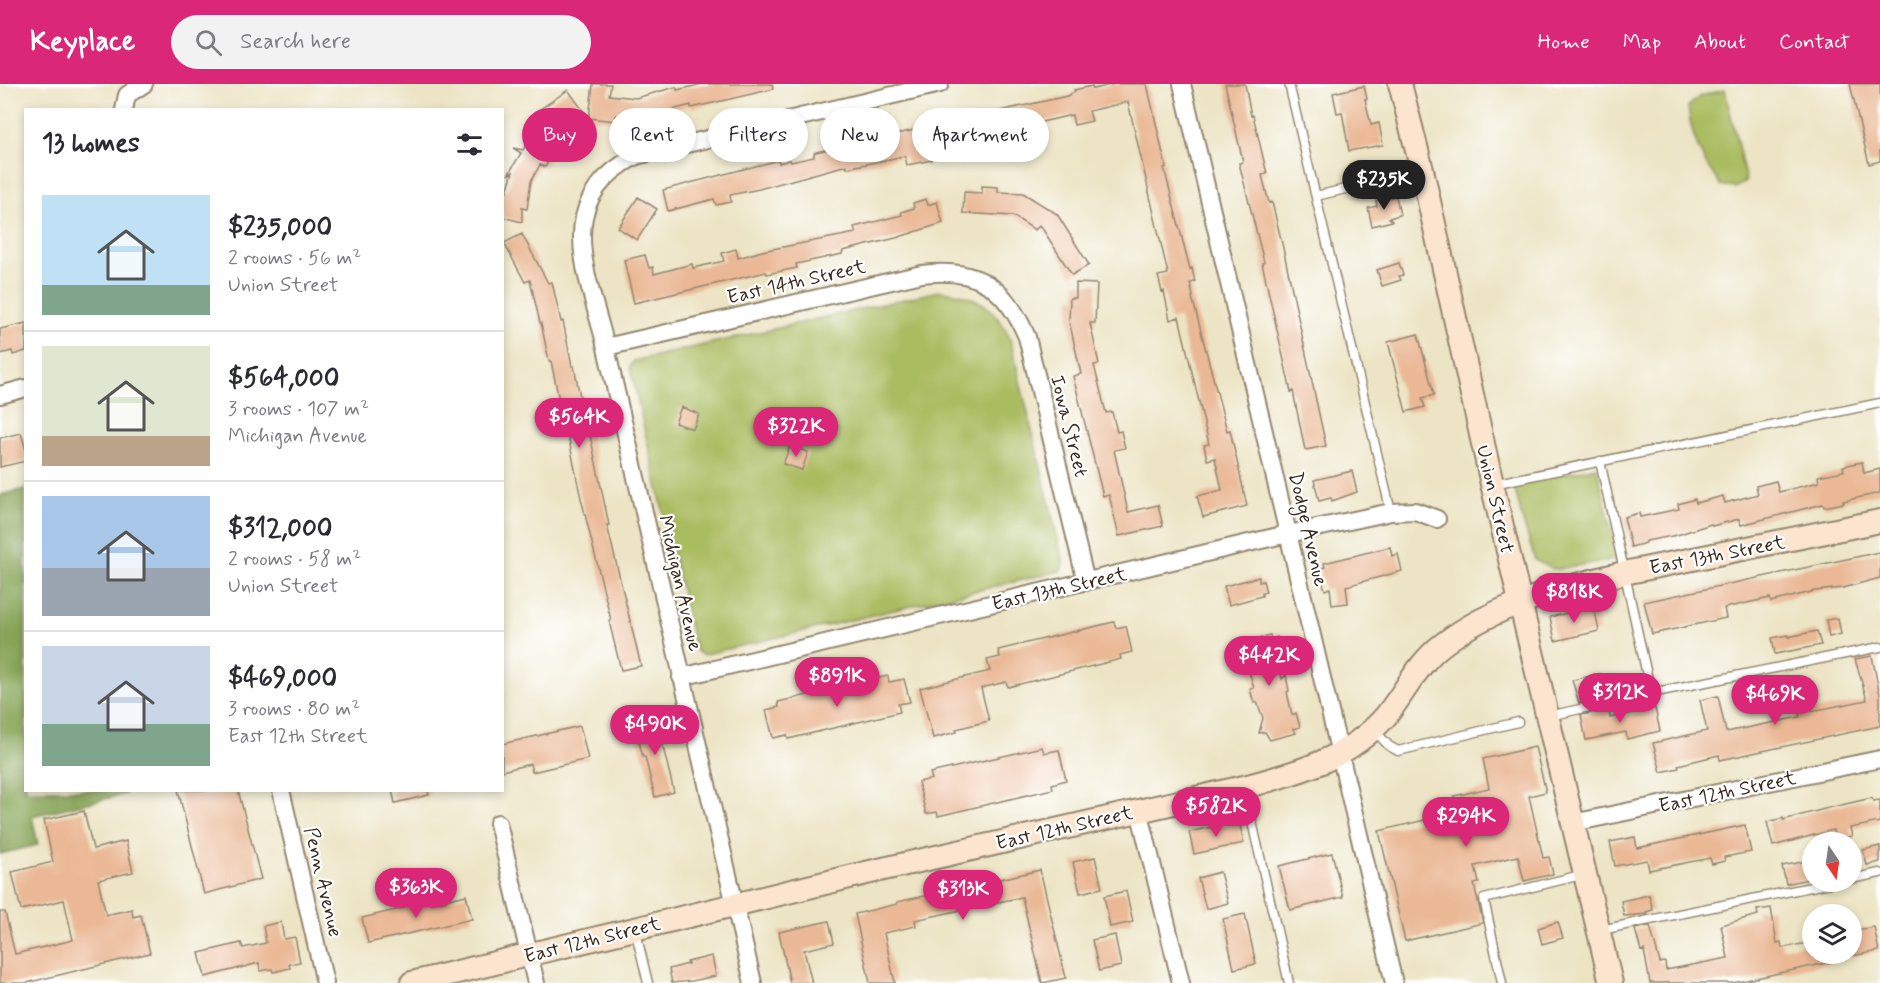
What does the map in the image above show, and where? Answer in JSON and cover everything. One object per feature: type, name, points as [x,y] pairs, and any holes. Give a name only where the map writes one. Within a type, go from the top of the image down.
[{"type":"street","points":[[125,102],[144,84]]},
{"type":"street","name":"Michigan Avenue","points":[[753,983],[606,347],[588,279],[581,240],[582,224],[594,194],[613,170],[636,156],[940,84]]},
{"type":"street","name":"Dodge Avenue","points":[[1182,84],[1394,983]]},
{"type":"street","name":"Union Street","points":[[1400,84],[1422,170],[1492,484],[1611,983]]},
{"type":"street","name":"East 14th Street","points":[[606,347],[941,271],[977,278],[995,289]]},
{"type":"street","name":"Iowa Street","points":[[995,289],[1018,315],[1027,337],[1086,582]]},
{"type":"street","points":[[0,395],[24,389]]},
{"type":"street","name":"East 13th Street","points":[[681,677],[1288,534],[1391,512],[1415,511],[1437,519]]},
{"type":"street","name":"East 13th Street","points":[[1521,603],[1624,573],[1880,521]]},
{"type":"street","name":"East 12th Street","points":[[423,982],[734,904],[1244,787],[1295,773],[1321,764],[1354,745],[1373,729],[1386,715],[1416,671],[1439,647],[1455,635],[1521,603]]},
{"type":"street","name":"East 12th Street","points":[[1574,823],[1880,759]]},
{"type":"street","name":"Penn Avenue","points":[[281,792],[325,983]]},
{"type":"street","points":[[1139,810],[1181,983]]},
{"type":"street","points":[[498,823],[536,983]]},
{"type":"lane","points":[[1289,84],[1391,512]]},
{"type":"lane","points":[[1316,196],[1422,170]]},
{"type":"lane","points":[[1492,484],[1880,403]]},
{"type":"lane","points":[[1600,461],[1651,693]]},
{"type":"lane","points":[[1549,716],[1880,647]]},
{"type":"lane","points":[[1373,729],[1389,746],[1398,751],[1518,722]]},
{"type":"lane","points":[[1244,787],[1289,983]]},
{"type":"lane","points":[[1862,877],[1880,873]]},
{"type":"lane","points":[[1502,983],[1484,900],[1586,874]]},
{"type":"lane","points":[[1599,930],[1802,889]]},
{"type":"lane","points":[[635,929],[648,983]]},
{"type":"green space","points":[[1725,90],[1746,181],[1735,188],[1721,185],[1708,167],[1698,149],[1688,107],[1700,96]]},
{"type":"green space","points":[[939,291],[963,295],[982,303],[998,318],[1010,339],[1064,565],[1060,571],[702,655],[695,650],[630,367],[634,361]]},
{"type":"green space","points":[[1597,467],[1618,559],[1558,569],[1550,568],[1535,560],[1514,485]]},
{"type":"green space","points":[[24,489],[24,792],[126,792],[126,794],[32,816],[38,845],[0,854],[0,495]]},
{"type":"building","points":[[593,84],[611,84],[609,95],[636,98],[676,87],[677,90],[703,84],[772,84],[773,89],[691,108],[691,105],[679,108],[609,108],[609,120],[597,119],[597,108],[590,108]]},
{"type":"building","points":[[1115,84],[1147,84],[1166,167],[1164,168],[1195,282],[1190,283],[1192,297],[1227,431],[1230,430],[1247,506],[1203,517],[1197,496],[1222,490],[1215,458],[1207,460],[1204,445],[1209,444],[1179,317],[1170,320],[1164,291],[1162,292],[1158,276],[1168,274],[1128,102],[1089,111],[1092,121],[1074,125],[1072,115],[1049,120],[1049,108],[1013,108],[1067,96],[1075,92],[1074,90],[1092,86],[1093,89]]},
{"type":"building","points":[[1225,84],[1245,84],[1267,174],[1262,175],[1269,203],[1272,202],[1283,248],[1326,446],[1305,450],[1262,263],[1264,262],[1239,163],[1243,162]]},
{"type":"building","points":[[1850,84],[1880,84],[1880,161],[1869,164]]},
{"type":"building","points":[[1364,86],[1371,125],[1379,123],[1383,145],[1349,151],[1342,112],[1337,113],[1333,93]]},
{"type":"building","points":[[568,90],[581,108],[542,108]]},
{"type":"building","points":[[912,131],[912,162],[922,162],[907,165],[905,156],[900,157],[900,133]]},
{"type":"building","points":[[513,148],[522,150],[522,162],[548,162],[545,167],[540,165],[531,181],[527,209],[522,208],[522,222],[504,218],[504,190],[507,191],[513,172],[508,175],[521,153]]},
{"type":"building","points":[[820,151],[820,162],[876,162],[847,168],[847,165],[730,195],[731,202],[716,205],[714,199],[668,211],[663,190],[771,162],[808,162],[808,158],[814,157],[816,152]]},
{"type":"building","points":[[982,186],[998,187],[998,192],[1023,193],[1057,214],[1089,265],[1072,275],[1040,225],[1035,230],[1013,216],[963,213],[964,192],[982,193]]},
{"type":"building","points":[[1396,196],[1400,215],[1389,218],[1392,221],[1372,226],[1368,208],[1377,206],[1376,201]]},
{"type":"building","points":[[638,197],[657,209],[637,240],[618,228]]},
{"type":"building","points":[[926,199],[928,205],[937,202],[943,223],[843,251],[842,254],[796,264],[797,268],[767,274],[766,272],[634,303],[624,260],[645,255],[649,268],[653,267],[654,274],[692,264],[693,268],[724,261],[722,253],[736,249],[738,258],[762,251],[856,233],[854,227],[902,215],[901,212],[914,208],[913,203]]},
{"type":"building","points":[[522,234],[548,283],[552,282],[561,322],[563,321],[582,407],[584,406],[609,525],[607,525],[641,666],[621,670],[562,405],[560,405],[530,280],[525,282],[504,243]]},
{"type":"building","points":[[1399,263],[1403,275],[1399,276],[1401,280],[1382,286],[1377,270]]},
{"type":"building","points":[[1076,283],[1097,284],[1095,323],[1090,323],[1099,364],[1094,365],[1106,413],[1112,412],[1117,432],[1121,431],[1125,448],[1114,450],[1128,512],[1158,505],[1163,526],[1119,536],[1109,495],[1103,496],[1073,376],[1081,374],[1069,320],[1070,298],[1076,298]]},
{"type":"building","points":[[24,323],[24,352],[13,355],[12,351],[0,354],[0,329]]},
{"type":"building","points":[[1418,334],[1434,395],[1422,398],[1425,407],[1406,412],[1388,342]]},
{"type":"building","points":[[681,407],[699,414],[693,429],[675,423]]},
{"type":"building","points":[[21,433],[24,443],[24,461],[0,467],[0,438]]},
{"type":"building","points":[[790,446],[808,452],[802,470],[783,464]]},
{"type":"building","points":[[1862,462],[1864,473],[1880,469],[1880,493],[1824,507],[1823,504],[1741,525],[1739,519],[1712,526],[1711,524],[1631,547],[1624,517],[1639,513],[1640,517],[1679,509],[1678,504],[1695,499],[1696,503],[1723,496],[1725,503],[1758,494],[1756,486],[1776,481],[1779,492],[1819,482],[1818,476],[1844,471],[1843,466]]},
{"type":"building","points":[[1352,471],[1357,492],[1332,501],[1331,498],[1319,501],[1314,480]]},
{"type":"building","points":[[1390,547],[1392,556],[1398,554],[1402,571],[1346,586],[1348,603],[1332,605],[1330,588],[1325,590],[1319,569],[1325,567],[1324,563]]},
{"type":"building","points":[[1880,552],[1880,578],[1843,588],[1815,591],[1771,602],[1770,598],[1724,608],[1726,618],[1652,634],[1644,602]]},
{"type":"building","points":[[1259,577],[1259,582],[1263,581],[1266,592],[1262,593],[1262,596],[1229,605],[1224,586]]},
{"type":"building","points":[[1594,607],[1599,631],[1555,641],[1550,617]]},
{"type":"building","points":[[1838,618],[1841,634],[1829,637],[1826,620]]},
{"type":"building","points":[[1114,622],[1116,628],[1126,626],[1132,652],[1120,655],[1121,659],[1008,687],[1006,682],[981,688],[989,721],[956,729],[957,732],[933,738],[920,688],[990,671],[987,660],[1000,657],[998,650]]},
{"type":"building","points":[[1817,631],[1821,645],[1775,654],[1772,638]]},
{"type":"building","points":[[1270,635],[1271,639],[1277,637],[1279,649],[1276,651],[1282,679],[1286,675],[1292,715],[1296,713],[1300,727],[1293,729],[1296,733],[1270,740],[1265,732],[1259,733],[1263,718],[1257,702],[1254,703],[1250,689],[1254,688],[1246,661],[1242,662],[1238,643]]},
{"type":"building","points":[[1872,656],[1880,695],[1880,726],[1720,760],[1719,755],[1678,765],[1679,768],[1661,772],[1653,743],[1707,731],[1700,700],[1718,696],[1726,732],[1800,717],[1793,685],[1807,682],[1812,711],[1867,700],[1855,659]]},
{"type":"building","points":[[1601,674],[1606,697],[1579,703],[1572,680]]},
{"type":"building","points":[[888,676],[889,682],[904,679],[910,702],[898,704],[900,712],[788,739],[787,735],[773,738],[766,710],[779,707],[778,702]]},
{"type":"building","points":[[1655,708],[1660,731],[1627,739],[1626,732],[1586,740],[1581,715],[1609,709],[1610,718]]},
{"type":"building","points":[[656,718],[674,792],[655,797],[634,723]]},
{"type":"building","points":[[580,726],[588,759],[532,772],[530,764],[504,770],[504,744]]},
{"type":"building","points":[[1042,747],[1044,753],[1059,750],[1066,780],[1052,784],[1053,789],[938,816],[937,812],[926,814],[918,782],[932,779],[930,773]]},
{"type":"building","points":[[1535,747],[1546,792],[1529,796],[1543,858],[1549,857],[1553,874],[1524,881],[1518,856],[1475,866],[1479,883],[1474,884],[1483,923],[1405,941],[1379,831],[1458,812],[1454,796],[1489,788],[1483,759]]},
{"type":"building","points":[[178,792],[239,792],[261,879],[204,894]]},
{"type":"building","points":[[392,792],[428,792],[429,795],[395,803]]},
{"type":"building","points":[[1872,798],[1873,801],[1880,800],[1880,822],[1850,828],[1851,832],[1833,832],[1833,830],[1802,832],[1802,838],[1773,846],[1767,822]]},
{"type":"building","points":[[84,811],[93,849],[126,841],[133,872],[98,880],[106,915],[132,909],[133,917],[141,915],[150,953],[26,983],[0,983],[0,912],[5,912],[15,954],[73,940],[64,900],[21,910],[12,872],[53,862],[44,820]]},
{"type":"building","points":[[1239,821],[1244,843],[1194,854],[1189,832]]},
{"type":"building","points":[[1745,825],[1751,852],[1724,857],[1725,861],[1712,864],[1710,858],[1649,870],[1647,860],[1615,866],[1610,842],[1635,837],[1637,848]]},
{"type":"building","points":[[1880,846],[1880,862],[1867,865],[1863,850]]},
{"type":"building","points":[[1332,853],[1343,897],[1290,910],[1279,866]]},
{"type":"building","points":[[1095,857],[1102,888],[1080,893],[1073,862]]},
{"type":"building","points":[[1802,862],[1802,880],[1786,884],[1782,866]]},
{"type":"building","points":[[1040,870],[1066,978],[1042,983],[1022,897],[915,920],[916,926],[884,933],[895,983],[870,983],[855,914],[897,904],[897,902]]},
{"type":"building","points":[[1220,872],[1228,903],[1206,909],[1198,878]]},
{"type":"building","points":[[1126,891],[1133,922],[1110,927],[1104,896]]},
{"type":"building","points":[[466,895],[472,919],[368,943],[362,918],[430,900],[430,904]]},
{"type":"building","points":[[1649,895],[1653,910],[1646,912],[1647,914],[1624,916],[1621,901]]},
{"type":"building","points":[[1771,908],[1777,943],[1781,942],[1782,948],[1802,944],[1802,964],[1822,964],[1732,983],[1650,983],[1644,950],[1641,951],[1635,929],[1650,926],[1660,963],[1665,962],[1666,970],[1728,958],[1721,925],[1758,915],[1757,910]]},
{"type":"building","points":[[1245,914],[1256,964],[1234,969],[1223,919]]},
{"type":"building","points":[[829,921],[834,943],[804,950],[812,983],[790,983],[779,932]]},
{"type":"building","points":[[281,922],[284,939],[295,937],[300,962],[289,964],[290,968],[273,972],[272,969],[260,971],[259,963],[205,977],[199,953],[241,943],[243,948],[266,943],[263,926]]},
{"type":"building","points":[[1558,922],[1563,938],[1542,944],[1538,928]]},
{"type":"building","points":[[1874,927],[1879,951],[1862,954],[1862,929]]},
{"type":"building","points":[[1115,935],[1121,966],[1099,971],[1092,940]]},
{"type":"building","points":[[712,956],[716,976],[672,983],[669,969]]}]
